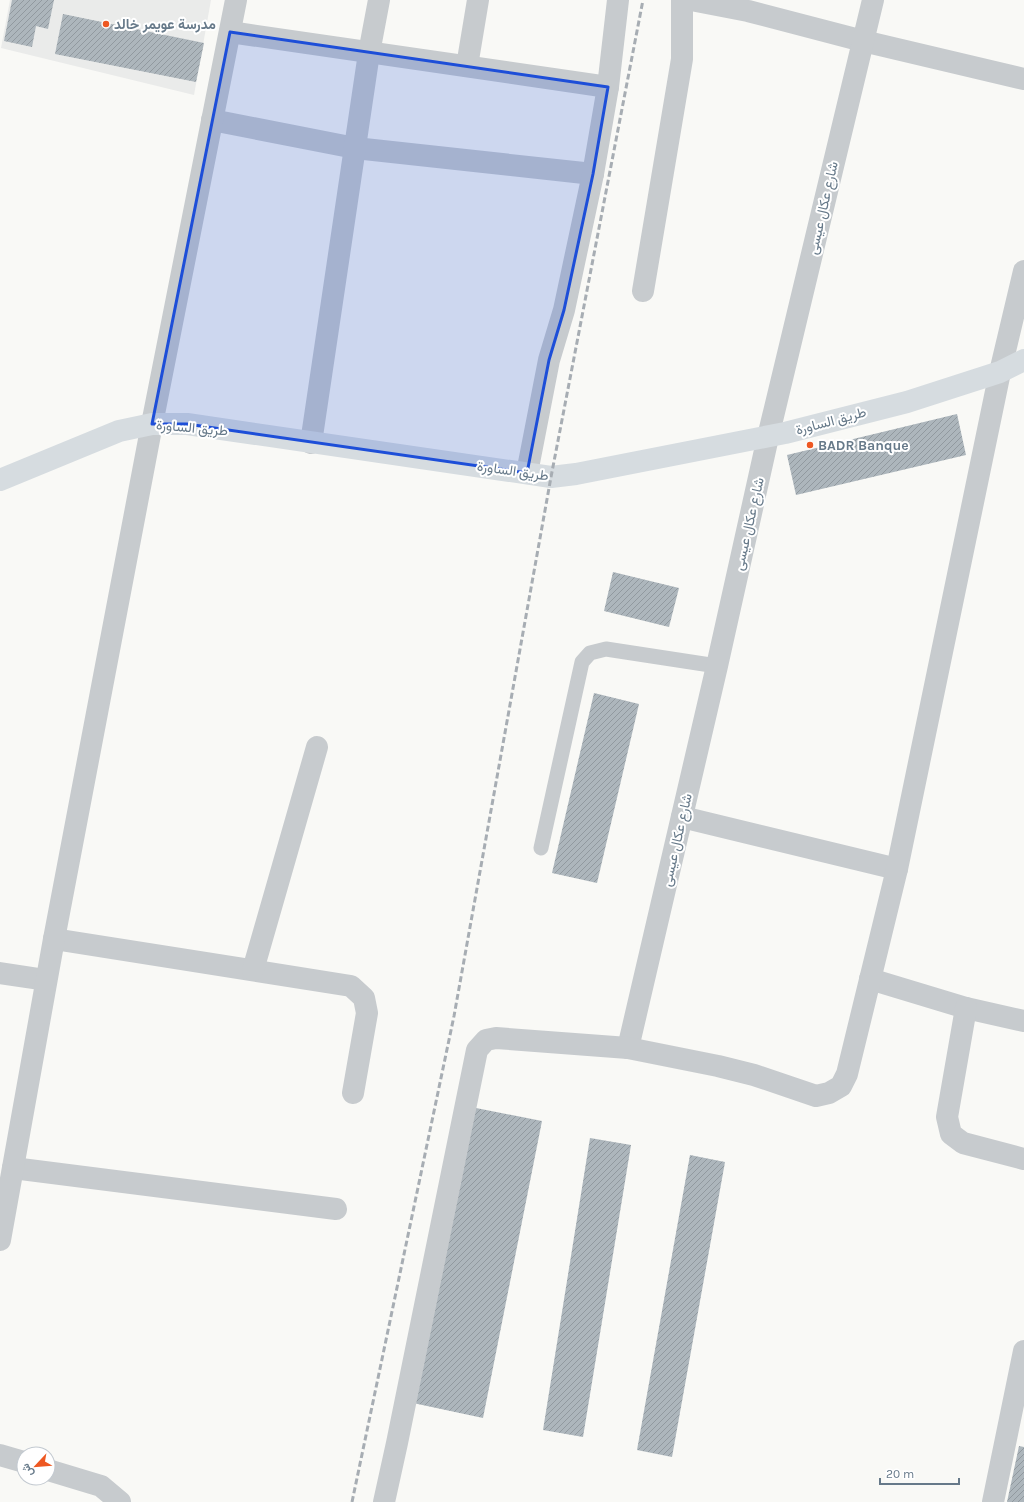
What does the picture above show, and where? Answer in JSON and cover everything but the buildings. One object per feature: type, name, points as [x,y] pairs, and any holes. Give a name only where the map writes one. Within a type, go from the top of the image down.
[{"type":"main road","name":"طريق الساورة","points":[[0,480],[119,431],[152,424],[187,424],[311,444],[551,477],[576,474],[768,437],[907,402],[1000,372],[1024,360]]},
{"type":"street","points":[[0,1240],[46,980],[152,424],[236,0]]},
{"type":"street","points":[[311,444],[369,53],[379,0]]},
{"type":"street","points":[[467,66],[478,0]]},
{"type":"street","points":[[527,473],[549,360],[564,310],[593,174],[608,87],[618,0]]},
{"type":"street","points":[[643,291],[682,59],[682,0]]},
{"type":"street","points":[[691,0],[749,5],[863,41],[1024,79]]},
{"type":"street","name":"شارع عكال عيسى","points":[[628,1048],[717,666],[768,437],[873,0]]},
{"type":"street","points":[[230,32],[608,87]]},
{"type":"street","points":[[212,120],[356,148],[593,174]]},
{"type":"street","points":[[384,1502],[399,1436],[477,1050],[486,1040],[496,1038],[628,1048],[718,1066],[754,1075],[816,1096],[829,1093],[841,1086],[847,1074],[897,869],[1000,372],[1024,271]]},
{"type":"street","points":[[253,970],[316,748]]},
{"type":"street","points":[[682,817],[897,869]]},
{"type":"street","points":[[54,939],[351,986],[364,998],[367,1013],[353,1092]]},
{"type":"street","points":[[0,973],[46,980]]},
{"type":"street","points":[[870,979],[966,1008],[1024,1021]]},
{"type":"street","points":[[966,1008],[947,1117],[951,1134],[963,1143],[1024,1159]]},
{"type":"street","points":[[13,1168],[336,1209]]},
{"type":"street","points":[[993,1502],[1024,1351]]},
{"type":"street","points":[[0,1455],[16,1460]]},
{"type":"street","points":[[56,1472],[101,1486],[120,1502]]},
{"type":"lane","points":[[541,848],[582,662],[590,653],[606,649],[717,666]]},
{"type":"highlighted area","points":[[230,32],[608,87],[593,174],[564,310],[549,360],[527,473],[187,424],[152,424]]},
{"type":"shaded area","name":"مدرسة عويمر خالد","points":[[10,0],[211,0],[194,95],[1,48]]},
{"type":"railway","points":[[352,1502],[454,1016],[551,477],[643,0]]},
{"type":"place","name":"مدرسة عويمر خالد","points":[[106,24]]},
{"type":"place","name":"BADR Banque","points":[[810,445]]}]
